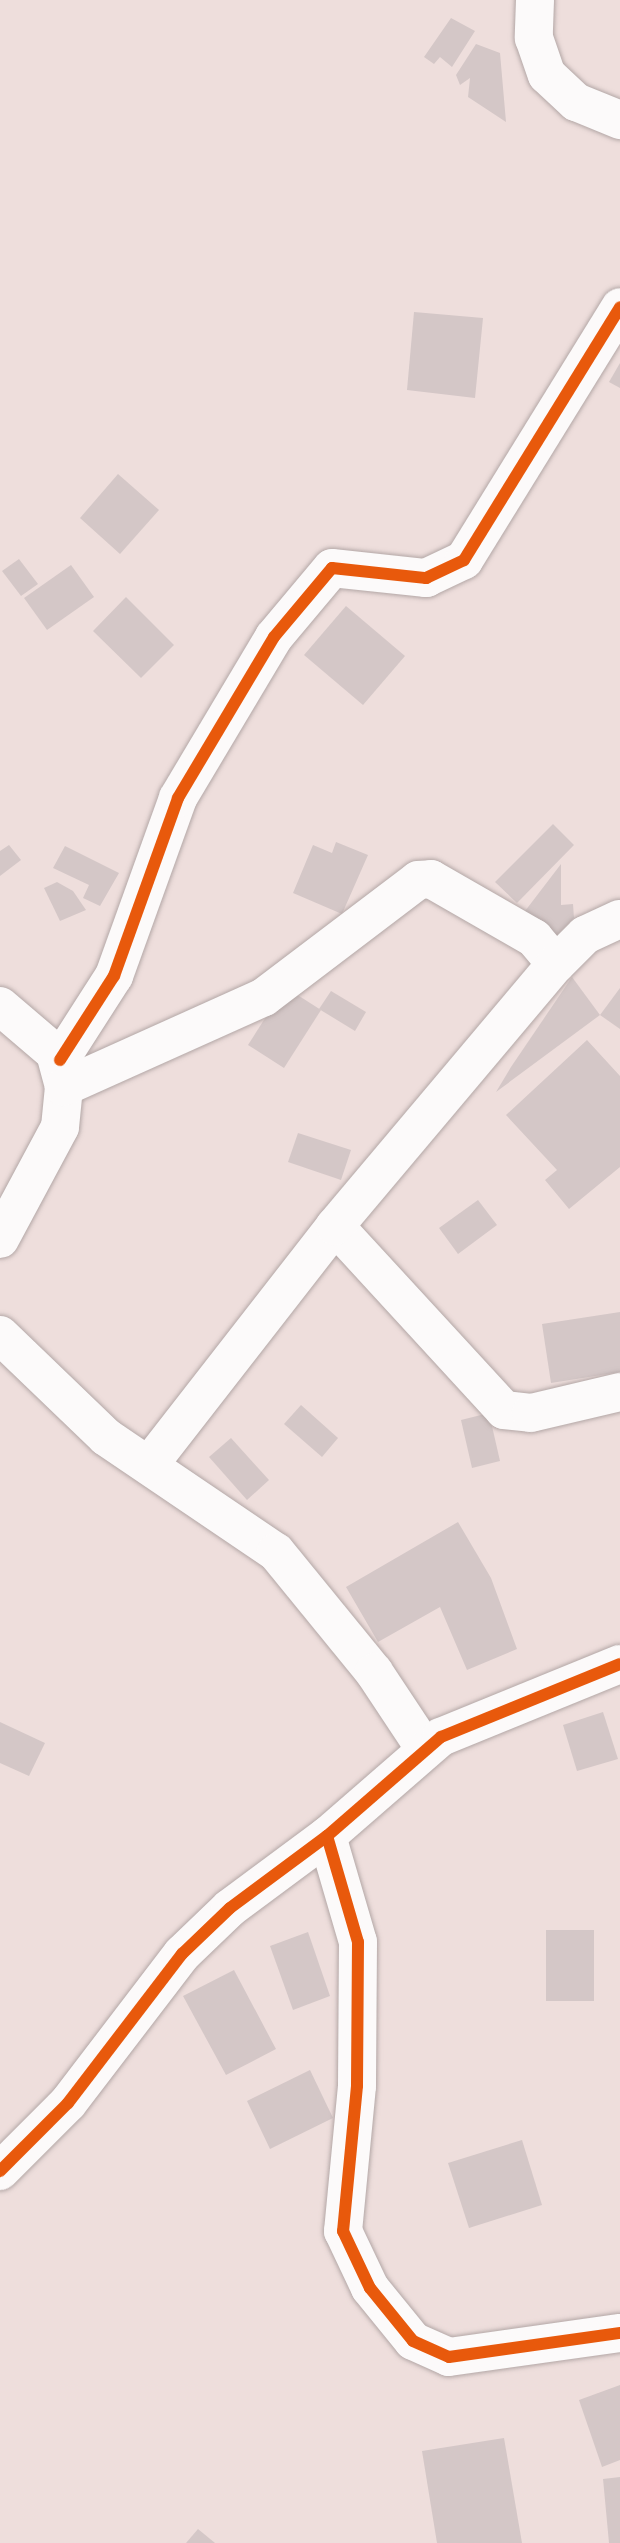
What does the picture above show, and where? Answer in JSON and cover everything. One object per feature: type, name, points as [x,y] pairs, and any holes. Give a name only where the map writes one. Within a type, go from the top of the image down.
[{"type":"street","points":[[535,0],[534,38],[547,75],[576,102],[620,120]]},
{"type":"street","points":[[0,1239],[60,1127],[62,1074],[114,976],[178,798],[274,637],[332,568],[426,578],[454,570],[620,307]]},
{"type":"street","points":[[62,1074],[264,997],[418,880],[431,879],[534,938],[556,964]]},
{"type":"street","points":[[149,1465],[335,1226],[556,964],[585,935],[620,919]]},
{"type":"street","points":[[0,1006],[62,1074]]},
{"type":"street","points":[[335,1226],[504,1410],[531,1413],[620,1392]]},
{"type":"street","points":[[0,1335],[68,1404],[149,1465],[276,1552],[393,1697],[425,1749]]},
{"type":"street","points":[[0,2171],[68,2103],[205,1931],[327,1836],[425,1749],[460,1725],[620,1664]]},
{"type":"street","points":[[327,1836],[358,1942],[357,2086],[343,2231],[370,2288],[413,2341],[449,2357],[620,2333]]},
{"type":"building","points":[[451,18],[475,31],[452,67],[440,57],[434,64],[424,57]]},
{"type":"building","points":[[476,44],[500,53],[506,122],[468,97],[470,78],[460,85],[456,75]]},
{"type":"building","points":[[414,312],[483,318],[475,398],[407,390]]},
{"type":"building","points":[[620,363],[620,388],[609,382]]},
{"type":"building","points":[[118,474],[159,510],[120,554],[80,518]]},
{"type":"building","points":[[19,559],[38,584],[21,596],[2,571]]},
{"type":"building","points":[[71,565],[94,597],[47,630],[24,598]]},
{"type":"building","points":[[126,597],[174,645],[141,678],[93,631]]},
{"type":"building","points":[[346,606],[405,656],[363,705],[304,655]]},
{"type":"building","points":[[553,824],[574,845],[517,903],[495,882]]},
{"type":"building","points":[[336,842],[368,855],[342,914],[293,893],[313,845],[332,853]]},
{"type":"building","points":[[9,845],[21,860],[0,876],[0,851]]},
{"type":"building","points":[[65,846],[119,873],[100,906],[83,898],[89,885],[53,868]]},
{"type":"building","points":[[561,864],[561,905],[573,904],[574,918],[551,941],[522,915]]},
{"type":"building","points":[[57,882],[73,891],[86,910],[60,921],[44,888]]},
{"type":"building","points":[[572,977],[600,1015],[496,1092],[511,1067]]},
{"type":"building","points":[[285,987],[321,1010],[284,1068],[248,1045]]},
{"type":"building","points":[[620,988],[620,1029],[600,1015]]},
{"type":"building","points":[[331,991],[366,1012],[355,1031],[319,1009]]},
{"type":"building","points":[[587,1040],[620,1076],[620,1167],[569,1209],[545,1180],[557,1170],[506,1115]]},
{"type":"building","points":[[298,1133],[351,1150],[341,1180],[288,1162]]},
{"type":"building","points":[[478,1200],[497,1225],[458,1254],[439,1228]]},
{"type":"building","points":[[620,1312],[620,1372],[551,1383],[542,1324]]},
{"type":"building","points":[[301,1405],[338,1438],[322,1457],[284,1424]]},
{"type":"building","points":[[489,1413],[500,1461],[472,1468],[461,1420]]},
{"type":"building","points":[[231,1438],[269,1480],[247,1500],[209,1457]]},
{"type":"building","points":[[458,1522],[491,1578],[517,1649],[467,1670],[440,1607],[378,1642],[346,1587]]},
{"type":"building","points":[[603,1712],[618,1759],[577,1771],[563,1725]]},
{"type":"building","points":[[0,1722],[45,1743],[29,1776],[0,1763]]},
{"type":"building","points":[[546,1930],[594,1930],[594,2001],[546,2001]]},
{"type":"building","points":[[308,1932],[330,1996],[293,2010],[270,1946]]},
{"type":"building","points":[[234,1970],[276,2049],[226,2075],[183,1996]]},
{"type":"building","points":[[310,2070],[333,2118],[270,2149],[247,2101]]},
{"type":"building","points":[[522,2140],[542,2205],[469,2228],[448,2163]]},
{"type":"building","points":[[620,2385],[620,2460],[602,2467],[579,2400]]},
{"type":"building","points":[[504,2438],[522,2543],[437,2543],[422,2451]]},
{"type":"building","points":[[620,2477],[620,2543],[609,2543],[603,2479]]},
{"type":"building","points":[[198,2529],[215,2543],[186,2543]]},
{"type":"cycle path","points":[[60,1060],[114,976],[178,798],[274,637],[332,568],[426,578],[464,560],[620,307]]},
{"type":"cycle path","points":[[0,2171],[68,2103],[182,1954],[230,1908],[327,1836],[441,1737],[620,1664]]},
{"type":"cycle path","points":[[327,1836],[358,1942],[357,2086],[343,2231],[370,2288],[413,2341],[449,2357],[620,2333]]}]
